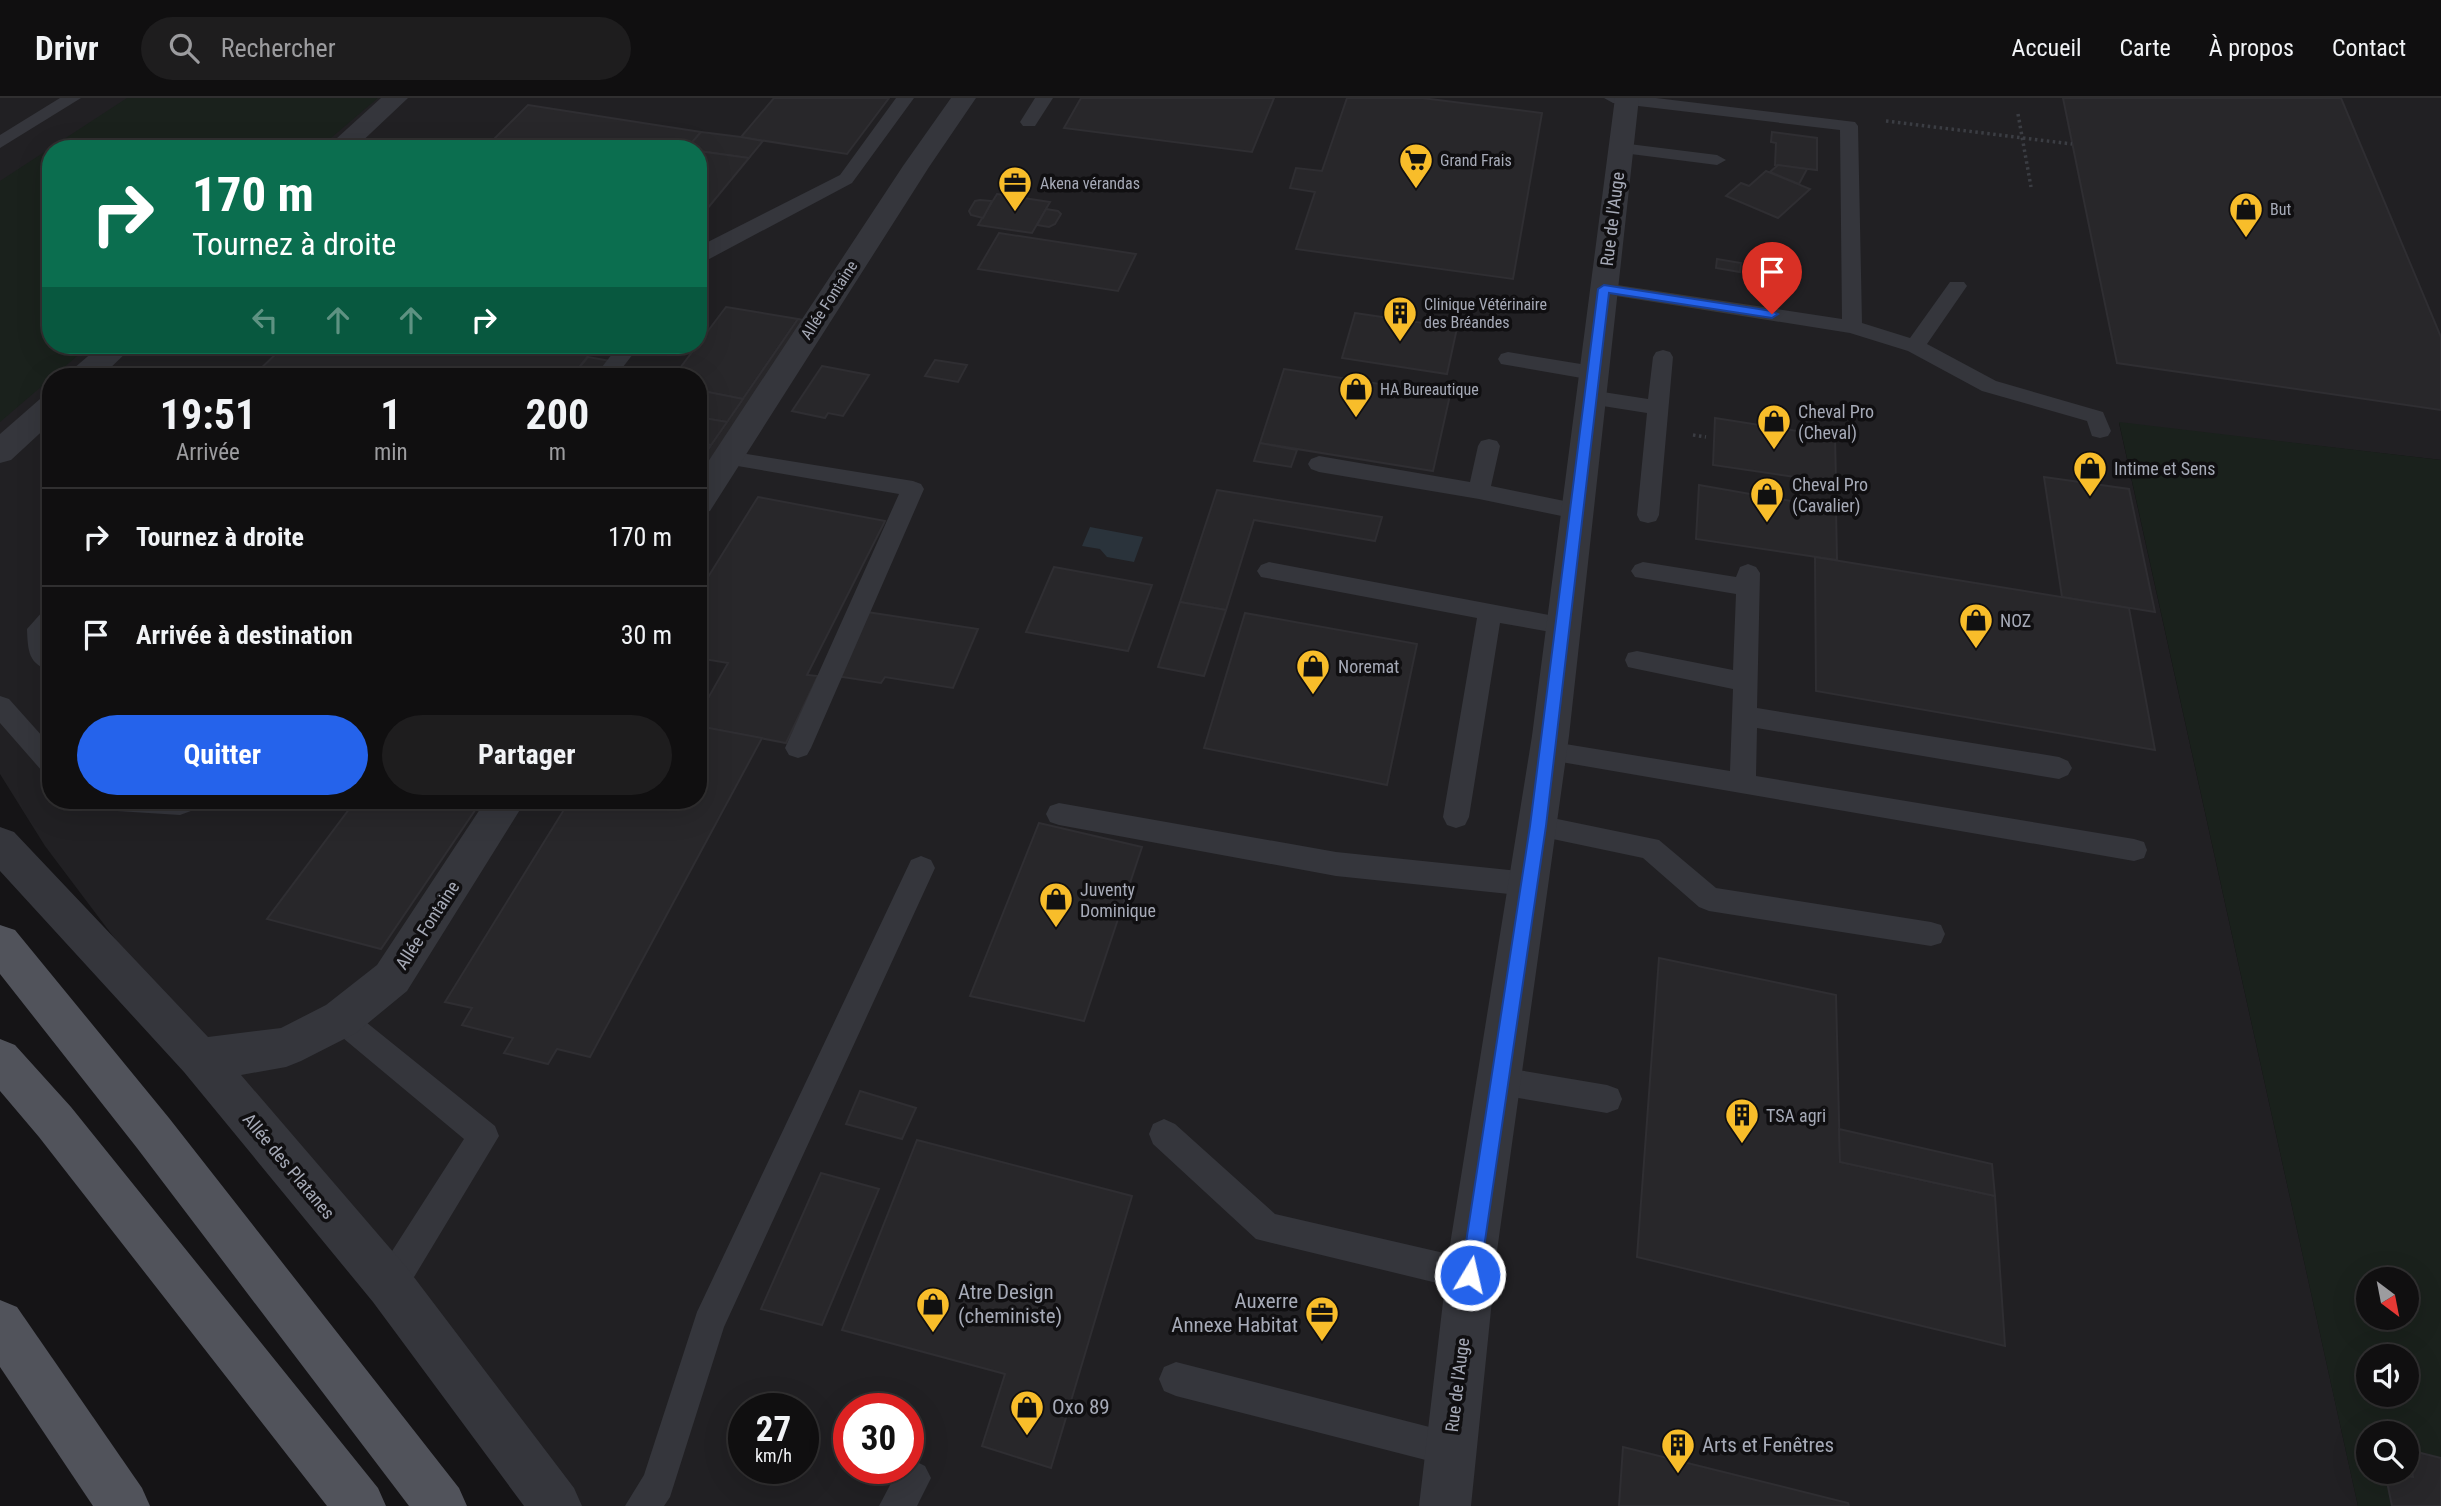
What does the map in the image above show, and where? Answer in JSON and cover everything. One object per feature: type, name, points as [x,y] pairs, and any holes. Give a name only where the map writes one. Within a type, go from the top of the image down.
[{"type":"main road","points":[[0,943],[153,1133],[440,1506]]},
{"type":"main road","points":[[0,1059],[55,1122],[360,1506]]},
{"type":"main road","points":[[0,1324],[124,1506]]},
{"type":"main road","points":[[0,1336],[36,1376]]},
{"type":"street","points":[[348,140],[396,98]]},
{"type":"street","name":"Allée Fontaine","points":[[707,489],[916,166],[964,98]]},
{"type":"street","name":"Rue de l'Auge","points":[[1446,1506],[1449,1449],[1470,1275],[1538,826],[1621,148],[1622,99]]},
{"type":"street","points":[[93,368],[109,354]]},
{"type":"street","points":[[0,452],[42,414]]},
{"type":"street","name":"Allée Fontaine","points":[[199,1058],[229,1057],[286,1047],[341,1019],[392,978],[501,809]]},
{"type":"street","name":"Allée des Platanes","points":[[0,844],[199,1058],[390,1285],[556,1506]]},
{"type":"lane","points":[[0,143],[72,98]]},
{"type":"lane","points":[[707,250],[846,178],[905,98]]},
{"type":"lane","points":[[1029,122],[1044,98]]},
{"type":"lane","points":[[1622,99],[1849,127],[1852,327]]},
{"type":"lane","points":[[1621,148],[1717,160]]},
{"type":"lane","points":[[1916,346],[1957,286]]},
{"type":"lane","points":[[1604,289],[1852,327],[1916,346],[1989,386],[2096,417],[2100,432]]},
{"type":"lane","points":[[611,368],[623,354]]},
{"type":"lane","points":[[1648,515],[1663,357]]},
{"type":"lane","points":[[1508,359],[1658,408]]},
{"type":"lane","points":[[1479,491],[1489,446]]},
{"type":"lane","points":[[728,457],[913,489],[798,748]]},
{"type":"lane","points":[[1319,464],[1479,491],[1576,511]]},
{"type":"lane","points":[[1643,570],[1747,580],[1743,784]]},
{"type":"lane","points":[[1269,571],[1562,625]]},
{"type":"lane","points":[[1456,817],[1490,612]]},
{"type":"lane","points":[[42,626],[39,629],[42,657]]},
{"type":"lane","points":[[1637,660],[1745,682]]},
{"type":"lane","points":[[0,706],[42,754]]},
{"type":"lane","points":[[1744,716],[2059,768]]},
{"type":"lane","points":[[1547,751],[2134,850]]},
{"type":"lane","points":[[1059,814],[1336,864],[1529,884]]},
{"type":"lane","points":[[1538,826],[1650,848],[1709,899],[1931,934]]},
{"type":"lane","points":[[643,1506],[658,1485],[709,1324],[921,867]]},
{"type":"lane","points":[[341,1019],[484,1136],[390,1285]]},
{"type":"lane","points":[[1500,1081],[1607,1099]]},
{"type":"lane","points":[[1164,1134],[1267,1228],[1470,1275]]},
{"type":"lane","points":[[1176,1379],[1449,1449]]},
{"type":"path","points":[[2018,114],[2031,187]]},
{"type":"shaded area","points":[[0,98],[2441,98],[2441,460],[2119,423],[2358,1506],[542,1506],[45,846],[0,774]]},
{"type":"shaded area","points":[[127,98],[378,98],[329,140],[63,140]]},
{"type":"shaded area","points":[[42,154],[42,354],[79,354],[63,368],[42,368],[42,386],[0,422],[0,181]]},
{"type":"shaded area","points":[[2119,422],[2441,460],[2441,1506],[2358,1506]]},
{"type":"shaded area","points":[[1090,527],[1143,537],[1134,562],[1107,557],[1100,549],[1082,546]]},
{"type":"building","points":[[774,98],[889,98],[847,154],[741,137]]},
{"type":"building","points":[[1081,98],[1274,98],[1252,152],[1064,128]]},
{"type":"building","name":"Grand Frais","points":[[1347,98],[1422,98],[1542,113],[1513,279],[1296,249],[1315,192],[1290,188],[1296,168],[1322,171]]},
{"type":"building","name":"But","points":[[2063,98],[2341,98],[2441,337],[2441,410],[2117,363]]},
{"type":"building","points":[[528,105],[701,132],[694,140],[493,140]]},
{"type":"building","points":[[701,132],[763,141],[749,158],[707,152],[707,140],[694,140]]},
{"type":"building","points":[[1772,132],[1817,138],[1817,170],[1775,165],[1776,143],[1771,142]]},
{"type":"building","points":[[707,152],[749,158],[707,209]]},
{"type":"building","points":[[1778,165],[1807,169],[1799,184],[1770,172]]},
{"type":"building","points":[[1766,171],[1810,189],[1778,218],[1726,196],[1741,183],[1749,186]]},
{"type":"building","name":"Akena vérandas","points":[[997,194],[1050,202],[1032,233],[978,225]]},
{"type":"building","points":[[975,201],[992,201],[983,218],[971,215],[969,211]]},
{"type":"building","points":[[1046,209],[1061,214],[1055,224],[1049,227],[1037,225]]},
{"type":"building","points":[[999,233],[1136,254],[1118,291],[978,269]]},
{"type":"building","points":[[1717,259],[1741,263],[1740,272],[1716,268]]},
{"type":"building","points":[[726,307],[798,319],[743,399],[707,392],[707,368],[680,368],[691,354],[707,354],[707,332]]},
{"type":"building","name":"Clinique Vétérinaire des Bréandes","points":[[1355,313],[1457,328],[1447,374],[1342,358]]},
{"type":"building","points":[[798,319],[808,321],[707,470],[707,451]]},
{"type":"building","points":[[276,354],[590,354],[578,368],[261,368]]},
{"type":"building","points":[[588,357],[610,361],[604,368],[579,368]]},
{"type":"building","points":[[935,360],[967,365],[958,382],[925,376]]},
{"type":"building","points":[[822,366],[869,375],[843,416],[828,413],[825,418],[792,411]]},
{"type":"building","name":"HA Bureautique","points":[[1284,369],[1450,395],[1433,471],[1260,443]]},
{"type":"building","points":[[707,392],[743,399],[727,422],[707,419]]},
{"type":"building","name":"Cheval Pro (Cheval)","points":[[1715,418],[1835,437],[1836,483],[1713,465]]},
{"type":"building","points":[[707,419],[727,422],[711,445],[707,444]]},
{"type":"building","points":[[1260,443],[1297,450],[1291,467],[1254,461]]},
{"type":"building","points":[[2044,477],[2129,489],[2155,612],[2062,597]]},
{"type":"building","name":"Cheval Pro (Cavalier)","points":[[1699,485],[1836,509],[1837,560],[1696,539]]},
{"type":"building","points":[[1217,490],[1382,517],[1375,541],[1254,520],[1226,610],[1180,602]]},
{"type":"building","points":[[758,497],[885,521],[807,675],[818,676],[786,743],[707,728],[707,700],[728,663],[707,660],[707,579]]},
{"type":"building","name":"NOZ","points":[[1815,557],[2129,608],[2155,750],[1816,691]]},
{"type":"building","points":[[1054,567],[1152,585],[1128,651],[1026,632]]},
{"type":"building","points":[[1180,602],[1226,610],[1204,676],[1158,667]]},
{"type":"building","points":[[867,612],[978,629],[953,688],[885,677],[881,683],[836,676]]},
{"type":"building","name":"Noremat","points":[[1245,613],[1417,644],[1387,785],[1204,748]]},
{"type":"building","points":[[707,728],[762,738],[590,1057],[557,1049],[548,1064],[504,1053],[513,1038],[462,1025],[472,1008],[445,1002],[564,809],[707,809]]},
{"type":"building","points":[[349,809],[476,809],[381,949],[267,919]]},
{"type":"building","name":"Juventy Dominique","points":[[1039,823],[1142,847],[1084,1021],[970,996]]},
{"type":"building","name":"TSA agri","points":[[1659,958],[1836,995],[1840,1162],[1995,1196],[2005,1346],[1637,1257]]},
{"type":"building","points":[[860,1091],[916,1108],[902,1139],[846,1124]]},
{"type":"building","points":[[1839,1129],[1992,1164],[1995,1196],[1840,1162]]},
{"type":"building","points":[[917,1140],[1132,1196],[1051,1468],[982,1446],[1005,1374],[842,1330]]},
{"type":"building","points":[[821,1173],[879,1189],[822,1325],[761,1309]]},
{"type":"building","name":"Arts et Fenêtres","points":[[1623,1447],[1848,1503],[1849,1506],[1619,1506]]},
{"type":"building","points":[[2419,1452],[2441,1458],[2441,1506],[2392,1506],[2387,1484],[2419,1484]]},
{"type":"place","name":"Grand Frais","points":[[1416,190]]},
{"type":"place","name":"Akena vérandas","points":[[1015,213]]},
{"type":"place","name":"But","points":[[2246,239]]},
{"type":"place","name":"Clinique Vétérinaire des Bréandes","points":[[1400,343]]},
{"type":"place","name":"HA Bureautique","points":[[1356,419]]},
{"type":"place","name":"Cheval Pro (Cheval)","points":[[1774,451]]},
{"type":"place","name":"Intime et Sens","points":[[2090,498]]},
{"type":"place","name":"Cheval Pro (Cavalier)","points":[[1767,524]]},
{"type":"place","name":"NOZ","points":[[1976,650]]},
{"type":"place","name":"Noremat","points":[[1313,696]]},
{"type":"place","name":"Juventy Dominique","points":[[1056,929]]},
{"type":"place","name":"TSA agri","points":[[1742,1145]]},
{"type":"place","name":"Atre Design (cheministe)","points":[[933,1334]]},
{"type":"place","name":"Auxerre Annexe Habitat","points":[[1322,1343]]},
{"type":"place","name":"Oxo 89","points":[[1027,1437]]},
{"type":"place","name":"Arts et Fenêtres","points":[[1678,1475]]},
{"type":"route","points":[[1470,1275],[1538,826],[1604,289],[1772,314]]}]
